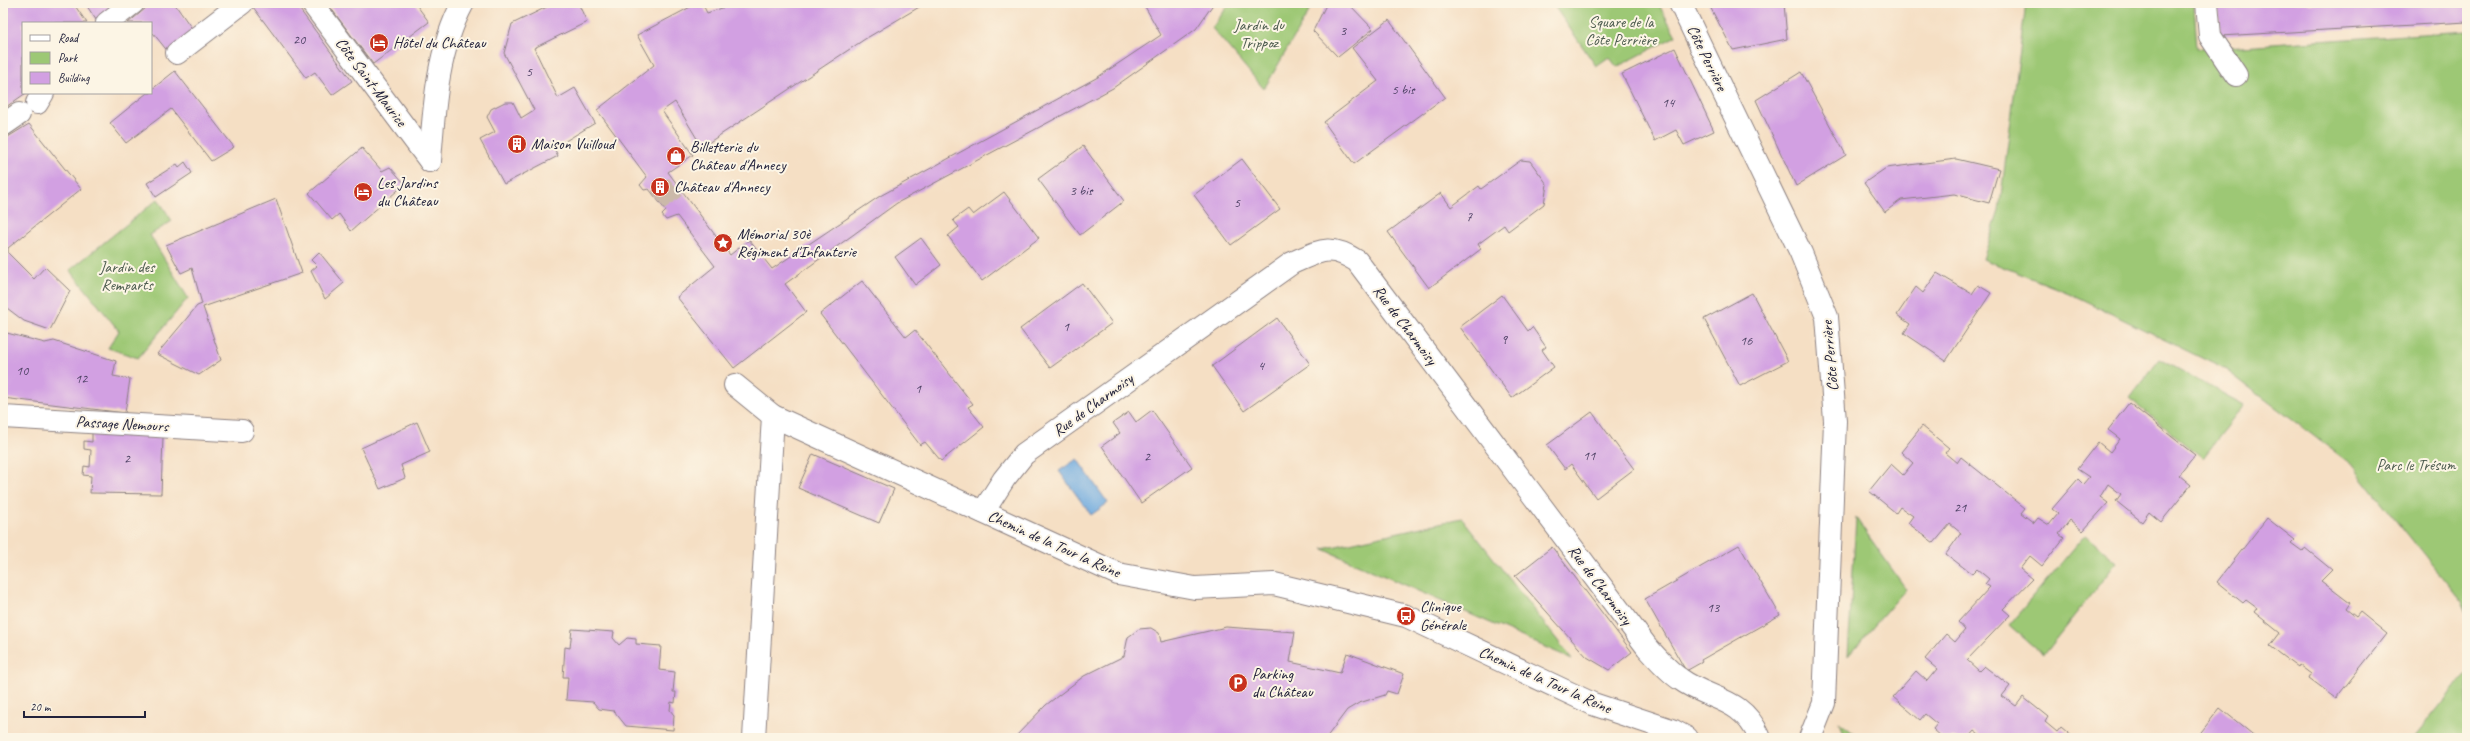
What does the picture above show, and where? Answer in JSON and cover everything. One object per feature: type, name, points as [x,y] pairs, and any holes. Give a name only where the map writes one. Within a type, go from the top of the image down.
[{"type":"street","points":[[108,22],[133,3]]},
{"type":"street","points":[[177,52],[242,3]]},
{"type":"street","name":"Côte Saint-Maurice","points":[[312,3],[430,161],[434,108],[443,53],[463,3]]},
{"type":"street","name":"Côte Perrière","points":[[1680,3],[1800,253],[1827,317],[1835,421],[1824,703],[1810,738]]},
{"type":"street","points":[[2207,3],[2210,36],[2236,75]]},
{"type":"street","name":"Rue de Charmoisy","points":[[983,512],[1004,479],[1024,454],[1292,263],[1327,250],[1342,251],[1357,261],[1646,647],[1681,680],[1734,705],[1752,720],[1759,736],[1758,738]]},
{"type":"street","name":"Chemin de la Tour la Reine","points":[[735,385],[773,416],[1118,574],[1195,588],[1274,584],[1406,616],[1593,704],[1674,731],[1687,738]]},
{"type":"street","points":[[754,738],[773,416]]},
{"type":"street","name":"Passage Nemours","points":[[3,417],[242,431]]},
{"type":"green space","name":"Jardin du Trippoz","points":[[1230,3],[1314,3],[1264,89],[1212,28]]},
{"type":"green space","name":"Square de la Côte Perrière","points":[[1552,3],[1658,3],[1676,36],[1617,67],[1609,57],[1596,66]]},
{"type":"green space","name":"Parc le Trésum","points":[[2026,3],[2194,3],[2197,49],[2467,31],[2467,614],[2462,602],[2351,464],[2226,370],[2069,293],[1983,259],[1999,211]]},
{"type":"green space","name":"Jardin des Remparts","points":[[158,199],[172,221],[150,235],[188,298],[138,358],[108,348],[119,331],[70,270]]},
{"type":"green space","points":[[2160,359],[2244,405],[2203,458],[2129,398]]},
{"type":"green space","points":[[1462,518],[1572,659],[1323,549]]},
{"type":"green space","points":[[1856,518],[1906,589],[1848,656]]},
{"type":"green space","points":[[2085,535],[2117,562],[2043,655],[2009,625]]},
{"type":"green space","points":[[2467,672],[2467,738],[2414,738]]},
{"type":"green space","points":[[1839,722],[1860,738],[1844,738]]},
{"type":"water","points":[[1077,459],[1108,503],[1091,515],[1059,471]]},
{"type":"building","points":[[8,3],[73,3],[86,22],[22,22],[22,94],[25,94],[3,109],[3,6]]},
{"type":"building","points":[[85,3],[106,3],[113,13],[97,22]]},
{"type":"building","points":[[152,3],[174,3],[195,33],[169,53],[152,34],[152,22],[129,22]]},
{"type":"building","points":[[259,3],[295,3],[352,81],[332,95],[315,72],[306,78],[253,7]]},
{"type":"building","name":"Hôtel du Château","points":[[327,3],[415,3],[429,22],[373,64]]},
{"type":"building","points":[[555,3],[578,3],[587,22],[534,48],[558,98],[575,88],[595,123],[554,148],[558,156],[504,184],[480,140],[495,132],[487,117],[491,109],[505,102],[513,102],[521,118],[534,110],[504,53],[512,24]]},
{"type":"building","name":"Château d'Annecy","points":[[698,3],[702,3],[707,13],[737,3],[926,3],[865,39],[702,147],[675,102],[662,111],[693,155],[668,172],[730,255],[749,240],[772,269],[880,196],[1098,77],[1161,35],[1143,3],[1214,3],[1196,29],[1113,88],[897,203],[785,284],[806,312],[734,368],[677,297],[715,266],[677,216],[666,220],[662,215],[666,211],[649,189],[644,190],[640,185],[647,177],[597,110],[654,65],[637,35]]},
{"type":"building","points":[[1327,3],[1348,3],[1373,29],[1338,57],[1313,31]]},
{"type":"building","points":[[1708,3],[1784,3],[1787,39],[1733,50]]},
{"type":"building","points":[[2217,3],[2467,3],[2467,22],[2220,36]]},
{"type":"building","points":[[1389,20],[1445,97],[1354,164],[1324,122],[1378,81],[1352,48]]},
{"type":"building","points":[[1675,48],[1714,131],[1684,145],[1676,130],[1655,141],[1622,74]]},
{"type":"building","points":[[175,71],[234,147],[211,161],[171,109],[126,143],[110,123],[146,94],[152,94],[152,89]]},
{"type":"building","points":[[1801,72],[1846,155],[1796,186],[1756,100]]},
{"type":"building","points":[[29,124],[81,189],[8,248],[8,253],[34,279],[45,267],[70,291],[50,330],[24,321],[3,305],[3,140]]},
{"type":"building","points":[[1083,146],[1124,201],[1080,235],[1038,179]]},
{"type":"building","points":[[362,148],[382,171],[390,167],[405,184],[351,231],[339,214],[332,220],[309,193]]},
{"type":"building","points":[[1242,159],[1280,209],[1231,245],[1194,195]]},
{"type":"building","points":[[1956,159],[1999,169],[1989,203],[1954,194],[1901,200],[1885,212],[1864,183],[1886,168]]},
{"type":"building","points":[[1521,160],[1530,161],[1547,184],[1544,204],[1508,231],[1504,225],[1478,244],[1481,249],[1429,288],[1388,232],[1441,193],[1451,207],[1479,186],[1481,189]]},
{"type":"building","points":[[185,162],[192,173],[156,197],[147,183],[177,164],[179,167]]},
{"type":"building","points":[[1004,192],[1039,238],[982,281],[948,236],[959,227],[953,220],[968,209],[973,215]]},
{"type":"building","points":[[276,199],[302,273],[203,307],[221,360],[199,375],[157,354],[197,306],[202,304],[192,268],[181,273],[166,245]]},
{"type":"building","points":[[921,238],[941,265],[915,285],[895,257]]},
{"type":"building","points":[[319,252],[344,283],[325,299],[311,271],[317,266],[311,260]]},
{"type":"building","points":[[1937,273],[1972,294],[1978,285],[1991,293],[1946,361],[1904,333],[1910,324],[1897,315],[1916,287],[1923,293]]},
{"type":"building","points":[[862,281],[906,337],[915,330],[973,404],[968,407],[984,427],[941,461],[925,442],[920,445],[820,314]]},
{"type":"building","points":[[1082,283],[1112,323],[1050,368],[1020,329]]},
{"type":"building","points":[[1752,293],[1788,361],[1740,386],[1704,319]]},
{"type":"building","points":[[1502,295],[1528,331],[1532,327],[1546,347],[1542,350],[1554,367],[1512,398],[1460,327]]},
{"type":"building","points":[[1277,318],[1310,364],[1244,411],[1212,366]]},
{"type":"building","points":[[3,332],[45,343],[54,341],[116,361],[113,376],[130,379],[125,413],[3,398]]},
{"type":"building","points":[[2129,403],[2195,455],[2179,475],[2191,485],[2161,522],[2149,512],[2142,522],[2116,501],[2121,494],[2108,484],[2100,497],[2108,503],[2083,531],[2070,520],[2059,534],[2064,538],[2042,566],[2030,556],[2020,569],[2032,579],[2003,609],[2010,615],[1967,660],[1979,671],[1984,666],[2010,686],[2002,696],[2016,706],[2023,697],[2048,717],[2045,722],[2057,732],[2061,727],[2074,738],[1983,738],[1974,731],[1968,738],[1943,738],[1933,729],[1937,724],[1925,714],[1920,720],[1893,697],[1916,671],[1927,681],[1937,669],[1925,659],[1946,634],[1955,642],[1965,630],[1958,622],[1990,587],[1985,584],[1989,579],[1977,569],[1972,574],[1946,554],[1961,533],[1950,524],[1934,543],[1908,523],[1913,516],[1900,507],[1896,513],[1869,491],[1891,464],[1903,475],[1913,463],[1901,452],[1922,426],[1949,448],[1945,453],[1957,463],[1961,457],[2025,508],[2021,513],[2034,523],[2038,518],[2049,525],[2058,514],[2052,509],[2078,479],[2083,484],[2089,477],[2077,469],[2098,442],[2110,452],[2120,439],[2108,430]]},
{"type":"building","points":[[1152,410],[1192,467],[1141,503],[1102,446],[1120,433],[1113,423],[1129,412],[1136,422]]},
{"type":"building","points":[[1592,412],[1634,469],[1596,498],[1571,464],[1565,469],[1547,445]]},
{"type":"building","points":[[417,422],[430,452],[401,465],[405,478],[380,489],[361,448]]},
{"type":"building","points":[[92,433],[163,437],[161,494],[90,493],[91,476],[83,475],[84,466],[90,467],[91,450],[84,449],[84,441],[92,442]]},
{"type":"building","points":[[813,454],[894,489],[879,523],[798,488]]},
{"type":"building","points":[[2267,518],[2295,540],[2291,544],[2302,552],[2305,548],[2332,570],[2321,581],[2350,603],[2346,609],[2356,617],[2360,612],[2387,634],[2336,698],[2309,678],[2311,674],[2299,665],[2298,667],[2270,646],[2280,633],[2254,612],[2257,608],[2246,600],[2243,603],[2217,582]]},
{"type":"building","points":[[1739,545],[1780,615],[1701,660],[1702,662],[1686,671],[1645,599]]},
{"type":"building","points":[[1552,547],[1632,652],[1609,670],[1587,657],[1515,576]]},
{"type":"building","name":"Parking du Château","points":[[1226,627],[1295,632],[1290,662],[1340,673],[1347,653],[1404,674],[1397,694],[1387,691],[1385,695],[1359,703],[1347,710],[1326,738],[1014,738],[1046,705],[1084,676],[1124,656],[1128,637],[1139,629],[1151,628],[1159,633],[1161,642]]},
{"type":"building","points":[[572,629],[614,632],[613,638],[619,645],[627,638],[636,639],[636,644],[661,646],[659,670],[675,672],[673,692],[676,692],[675,703],[671,702],[670,710],[674,715],[673,730],[626,726],[614,711],[599,709],[593,702],[566,700],[568,677],[563,677],[565,647],[570,648]]},
{"type":"building","points":[[2220,708],[2257,738],[2198,736]]},
{"type":"tunnel","points":[[658,200],[678,185]]},
{"type":"place","name":"Hôtel du Château","points":[[379,43]]},
{"type":"place","name":"Maison Vuilloud","points":[[517,144]]},
{"type":"place","name":"Billetterie du Château d'Annecy","points":[[676,156]]},
{"type":"place","name":"Château d'Annecy","points":[[660,187]]},
{"type":"place","name":"Les Jardins du Château","points":[[363,192]]},
{"type":"place","name":"Mémorial 30è Régiment d'Infanterie","points":[[723,243]]},
{"type":"place","name":"Clinique Générale","points":[[1406,616]]},
{"type":"place","name":"Parking du Château","points":[[1238,683]]}]
